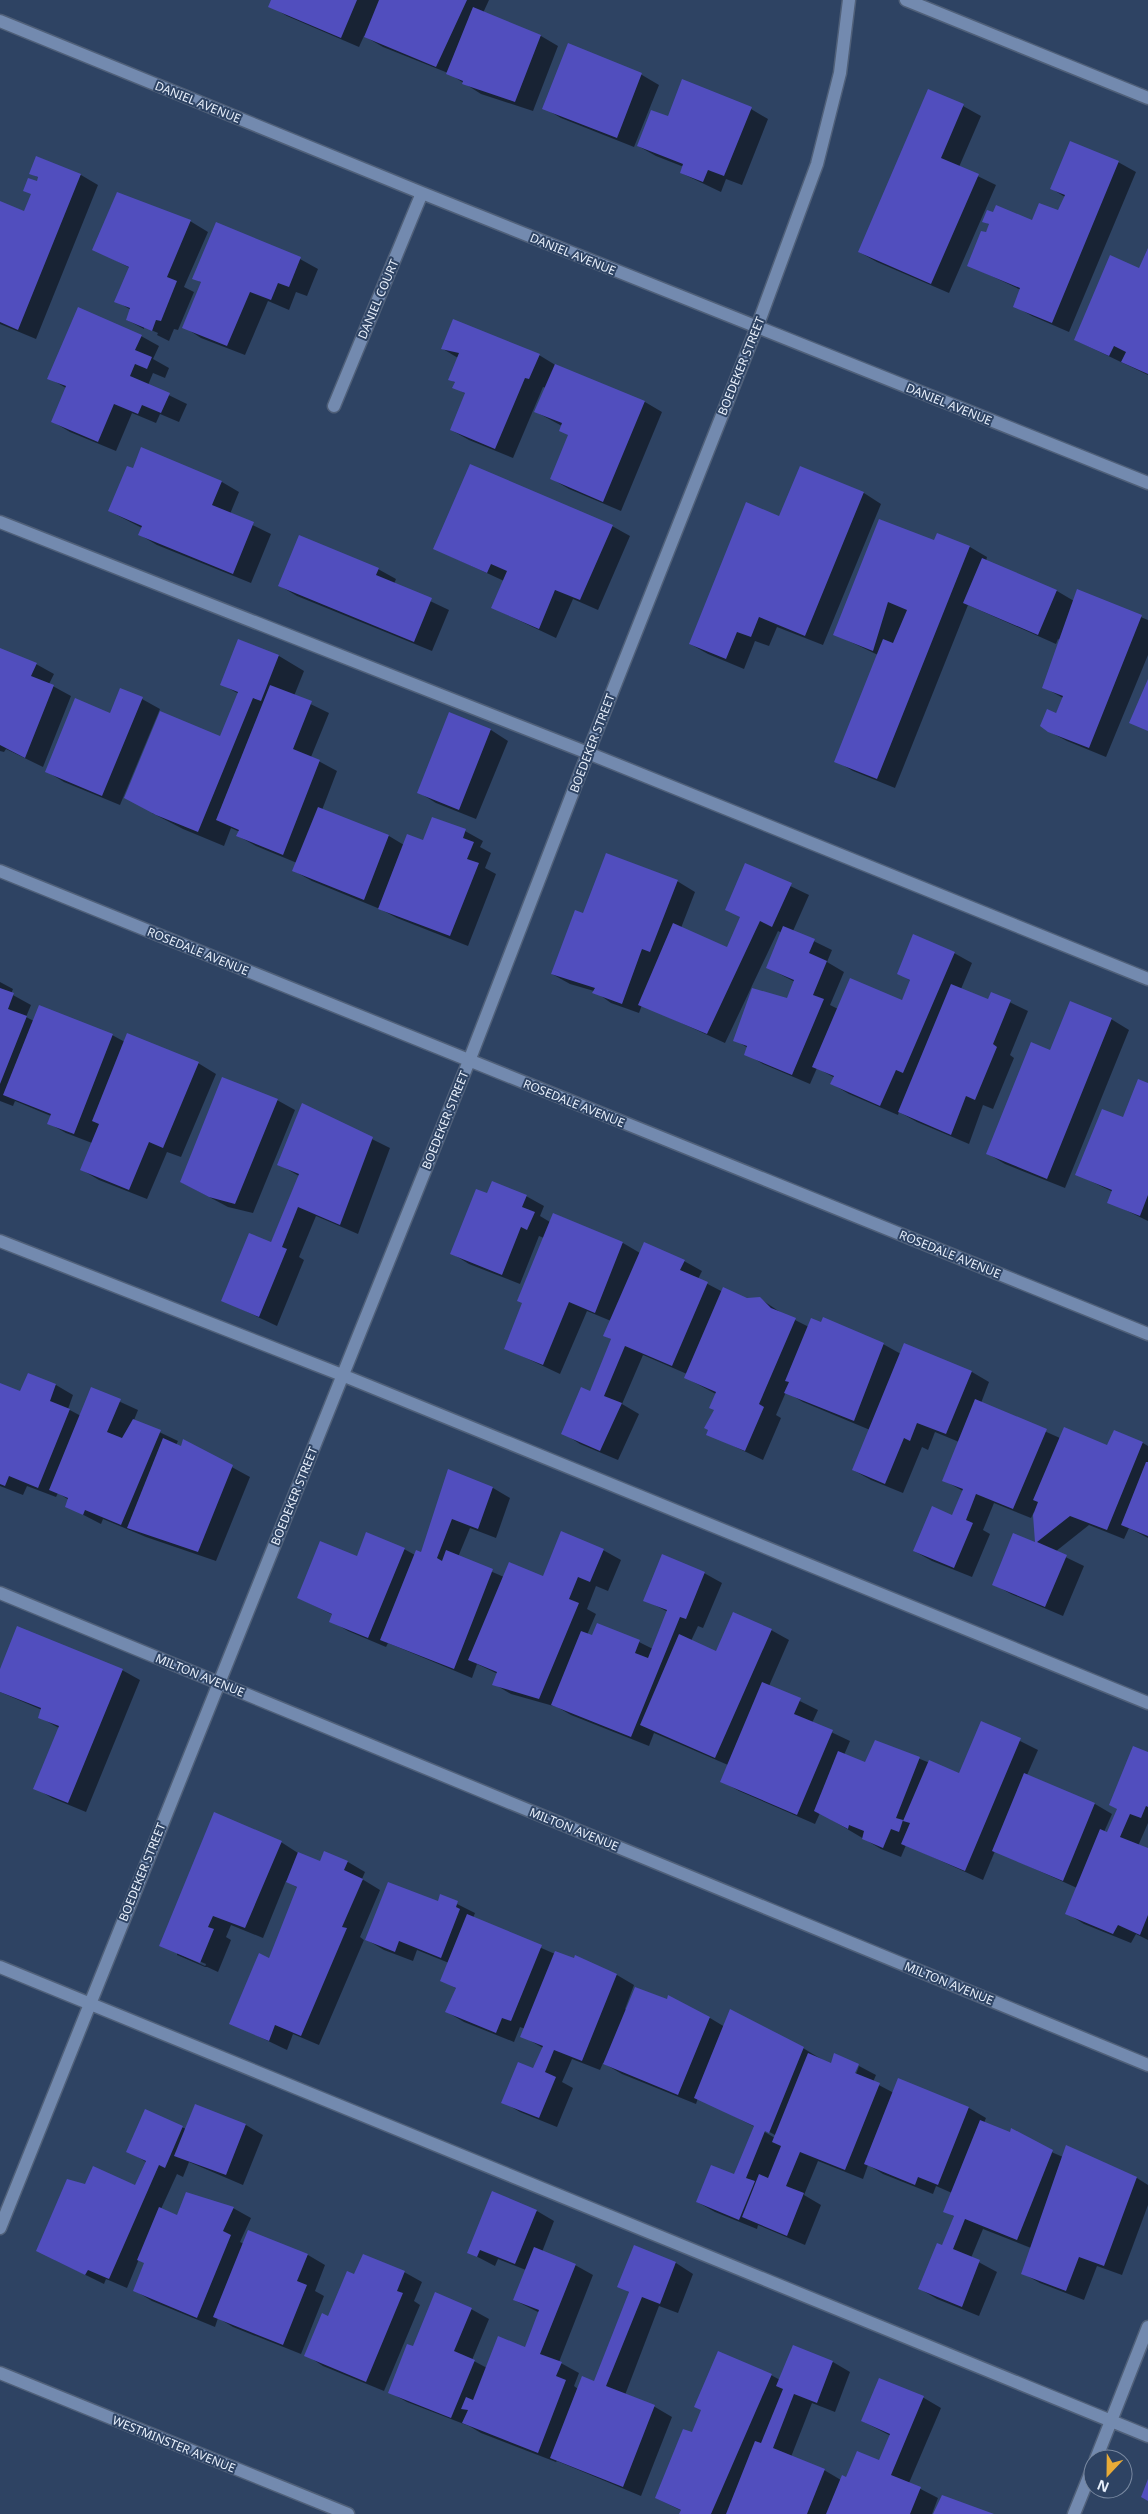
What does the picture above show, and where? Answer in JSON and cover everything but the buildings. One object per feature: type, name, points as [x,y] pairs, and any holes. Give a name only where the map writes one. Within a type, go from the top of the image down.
[{"type":"street","name":"BOEDEKER STREET","points":[[0,2228],[469,1061],[588,753],[757,327],[817,164],[840,73],[849,0]]},
{"type":"street","points":[[906,0],[1148,98]]},
{"type":"street","name":"DANIEL AVENUE","points":[[0,21],[422,193],[1148,483]]},
{"type":"street","name":"DANIEL COURT","points":[[334,406],[422,193]]},
{"type":"street","points":[[0,522],[588,753],[1148,980]]},
{"type":"street","name":"ROSEDALE AVENUE","points":[[0,871],[1148,1334]]},
{"type":"street","points":[[0,1241],[342,1375],[1148,1704]]},
{"type":"street","name":"MILTON AVENUE","points":[[0,1593],[1148,2065]]},
{"type":"street","points":[[0,1968],[89,2006],[1148,2436]]},
{"type":"street","points":[[1100,2449],[1148,2327]]},
{"type":"street","name":"WESTMINSTER AVENUE","points":[[0,2373],[348,2514]]},
{"type":"street","points":[[1074,2514],[1083,2492]]}]
